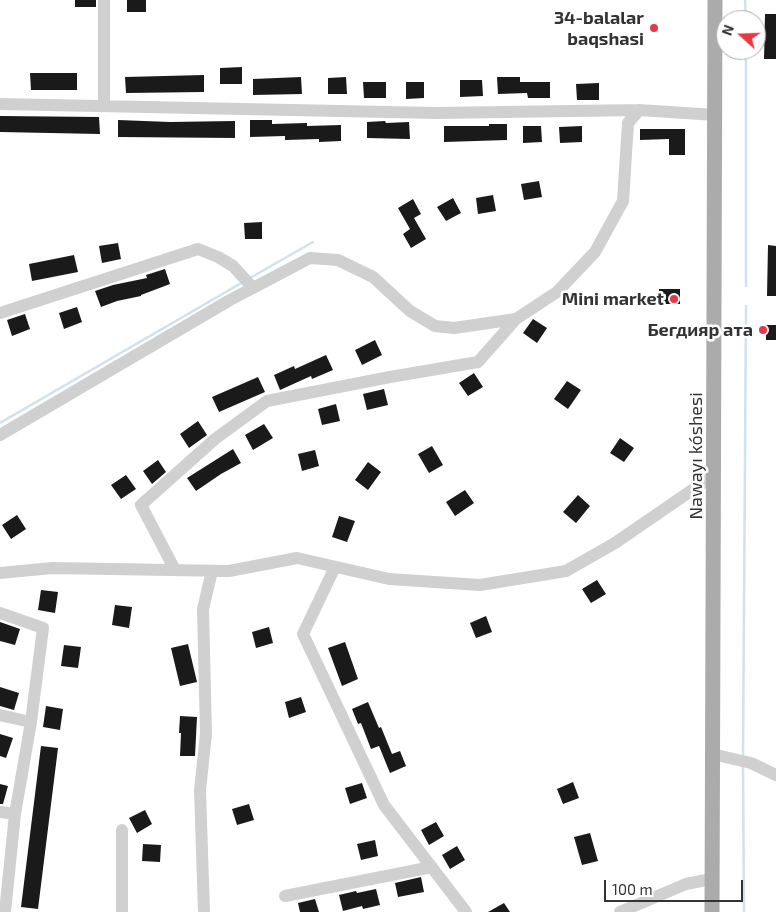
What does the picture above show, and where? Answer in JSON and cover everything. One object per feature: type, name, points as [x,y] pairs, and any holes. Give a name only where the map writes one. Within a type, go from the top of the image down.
[{"type":"main road","name":"Nawayı kóshesi","points":[[712,912],[715,0]]},
{"type":"street","points":[[104,0],[104,105]]},
{"type":"street","points":[[0,104],[436,113],[639,110],[716,115]]},
{"type":"street","points":[[176,570],[141,505],[215,439],[267,401],[478,362],[516,319],[558,292],[595,252],[623,201],[628,124],[639,110]]},
{"type":"street","points":[[0,313],[198,249],[218,257],[233,266],[253,288]]},
{"type":"street","points":[[0,434],[230,300],[310,258],[338,260],[373,277],[410,311],[435,326],[454,328],[516,319]]},
{"type":"street","points":[[0,573],[52,568],[229,572],[297,558],[389,580],[480,585],[566,571],[615,544],[714,475]]},
{"type":"street","points":[[335,567],[303,634],[384,805],[466,912]]},
{"type":"street","points":[[204,912],[200,790],[206,734],[203,610],[212,571]]},
{"type":"street","points":[[0,613],[42,628],[31,722],[14,814],[6,912]]},
{"type":"street","points":[[0,716],[31,722]]},
{"type":"street","points":[[712,754],[751,763],[776,775]]},
{"type":"street","points":[[0,812],[14,814]]},
{"type":"street","points":[[122,830],[122,912]]},
{"type":"street","points":[[285,896],[432,867]]},
{"type":"street","points":[[620,912],[686,884],[712,879]]},
{"type":"building","points":[[75,0],[96,0],[96,7],[75,7]]},
{"type":"building","points":[[127,0],[146,0],[146,12],[127,12]]},
{"type":"building","points":[[766,14],[776,14],[776,59],[766,59]]},
{"type":"building","points":[[242,67],[242,84],[220,84],[220,68]]},
{"type":"building","points":[[30,73],[77,73],[77,90],[31,90]]},
{"type":"building","points":[[204,75],[204,92],[126,93],[125,77]]},
{"type":"building","points":[[301,77],[302,94],[253,95],[253,79]]},
{"type":"building","points":[[346,77],[347,94],[328,94],[328,78]]},
{"type":"building","points":[[497,77],[520,77],[520,82],[550,82],[550,98],[528,98],[527,93],[498,94]]},
{"type":"building","points":[[460,80],[482,80],[483,96],[460,97]]},
{"type":"building","points":[[363,82],[386,82],[386,98],[364,98]]},
{"type":"building","points":[[406,82],[424,82],[424,98],[406,99]]},
{"type":"building","points":[[599,83],[599,100],[577,100],[576,84]]},
{"type":"building","points":[[0,116],[99,117],[100,134],[0,132]]},
{"type":"building","points":[[118,120],[170,122],[235,121],[235,138],[118,137]]},
{"type":"building","points":[[250,120],[272,120],[272,124],[307,123],[307,126],[341,125],[341,141],[319,142],[319,139],[285,140],[285,136],[250,137]]},
{"type":"building","points":[[385,121],[386,123],[409,122],[410,139],[367,138],[367,122]]},
{"type":"building","points":[[489,124],[507,124],[507,140],[444,142],[444,126],[489,126]]},
{"type":"building","points":[[523,126],[541,126],[542,142],[523,143]]},
{"type":"building","points":[[582,126],[582,142],[560,143],[559,127]]},
{"type":"building","points":[[640,129],[685,129],[685,155],[669,155],[669,139],[640,140]]},
{"type":"building","points":[[539,181],[542,197],[524,200],[521,184]]},
{"type":"building","points":[[493,195],[496,211],[478,214],[476,198]]},
{"type":"building","points":[[453,198],[461,213],[446,221],[437,207]]},
{"type":"building","points":[[413,199],[421,214],[414,218],[426,239],[411,248],[403,234],[410,229],[398,208]]},
{"type":"building","points":[[262,222],[262,239],[245,239],[244,223]]},
{"type":"building","points":[[118,243],[121,259],[102,263],[99,246]]},
{"type":"building","points":[[768,245],[776,246],[776,296],[767,296]]},
{"type":"building","points":[[74,255],[78,272],[32,281],[29,264]]},
{"type":"building","points":[[165,269],[170,284],[141,296],[117,301],[101,307],[95,291],[147,278],[146,275]]},
{"type":"building","points":[[659,289],[680,289],[680,304],[659,304]]},
{"type":"building","points":[[77,307],[82,322],[64,329],[59,313]]},
{"type":"building","points":[[25,314],[30,329],[12,336],[7,320]]},
{"type":"building","points":[[533,319],[547,328],[537,343],[523,333]]},
{"type":"building","points":[[766,325],[776,325],[776,340],[766,340]]},
{"type":"building","points":[[375,340],[382,355],[362,365],[355,350]]},
{"type":"building","points":[[326,355],[333,370],[312,379],[311,376],[280,390],[274,375],[294,366],[295,369]]},
{"type":"building","points":[[474,373],[483,387],[468,396],[459,383]]},
{"type":"building","points":[[258,377],[265,392],[219,412],[212,397]]},
{"type":"building","points":[[567,381],[581,390],[568,409],[554,399]]},
{"type":"building","points":[[384,389],[388,405],[367,410],[363,394]]},
{"type":"building","points":[[336,404],[340,421],[322,425],[318,409]]},
{"type":"building","points":[[198,421],[207,435],[189,448],[180,434]]},
{"type":"building","points":[[264,424],[273,438],[253,450],[245,435]]},
{"type":"building","points":[[620,438],[634,448],[624,462],[610,453]]},
{"type":"building","points":[[432,446],[443,465],[429,473],[418,454]]},
{"type":"building","points":[[233,449],[241,463],[196,491],[187,478]]},
{"type":"building","points":[[315,450],[319,466],[302,471],[298,454]]},
{"type":"building","points":[[158,460],[166,472],[152,484],[143,471]]},
{"type":"building","points":[[368,462],[381,472],[368,490],[355,480]]},
{"type":"building","points":[[126,475],[136,489],[121,499],[111,485]]},
{"type":"building","points":[[465,490],[474,503],[455,516],[446,502]]},
{"type":"building","points":[[578,495],[590,506],[576,523],[563,512]]},
{"type":"building","points":[[17,515],[26,529],[11,539],[2,525]]},
{"type":"building","points":[[339,516],[355,521],[347,542],[332,537]]},
{"type":"building","points":[[597,580],[606,594],[591,603],[582,589]]},
{"type":"building","points":[[41,590],[58,592],[55,613],[38,610]]},
{"type":"building","points":[[115,605],[132,607],[129,628],[112,625]]},
{"type":"building","points":[[486,616],[492,632],[476,638],[470,623]]},
{"type":"building","points":[[0,622],[20,629],[15,645],[0,641]]},
{"type":"building","points":[[269,627],[273,643],[256,648],[252,632]]},
{"type":"building","points":[[345,642],[358,679],[342,686],[328,648]]},
{"type":"building","points":[[188,644],[197,682],[180,686],[171,648]]},
{"type":"building","points":[[64,645],[81,647],[78,668],[61,666]]},
{"type":"building","points":[[0,687],[19,693],[14,710],[0,706]]},
{"type":"building","points":[[301,697],[306,712],[289,718],[285,702]]},
{"type":"building","points":[[368,702],[392,754],[400,751],[406,766],[390,773],[379,746],[371,749],[361,723],[358,724],[352,709]]},
{"type":"building","points":[[46,706],[63,709],[60,730],[43,727]]},
{"type":"building","points":[[180,716],[197,717],[195,756],[180,756]]},
{"type":"building","points":[[0,734],[13,738],[6,758],[0,756]]},
{"type":"building","points":[[41,746],[58,748],[38,909],[21,907]]},
{"type":"building","points":[[573,782],[579,798],[563,804],[557,789]]},
{"type":"building","points":[[362,783],[367,798],[350,804],[345,788]]},
{"type":"building","points":[[0,784],[8,786],[3,804],[0,804]]},
{"type":"building","points":[[249,804],[254,820],[237,825],[232,809]]},
{"type":"building","points":[[145,810],[152,824],[137,833],[129,818]]},
{"type":"building","points":[[436,822],[444,836],[429,845],[421,830]]},
{"type":"building","points":[[590,833],[598,861],[582,865],[574,837]]},
{"type":"building","points":[[375,840],[378,856],[361,860],[357,844]]},
{"type":"building","points":[[143,844],[161,845],[160,862],[142,861]]},
{"type":"building","points":[[457,846],[465,860],[450,869],[442,855]]},
{"type":"building","points":[[421,877],[424,892],[398,897],[395,883]]},
{"type":"building","points":[[376,889],[380,905],[363,909],[362,906],[343,911],[339,895]]},
{"type":"building","points":[[315,899],[319,912],[300,912],[298,903]]},
{"type":"building","points":[[504,903],[510,912],[488,912]]},
{"type":"waterway","points":[[745,0],[746,10]]},
{"type":"waterway","points":[[746,60],[746,286]]},
{"type":"waterway","points":[[250,278],[313,242]]},
{"type":"waterway","points":[[0,423],[243,282]]},
{"type":"waterway","points":[[743,757],[746,306]]},
{"type":"waterway","points":[[743,766],[744,912]]},
{"type":"place","name":"34-balalar baqshasi","points":[[654,28]]},
{"type":"place","name":"Mini market","points":[[674,299]]},
{"type":"place","name":"Бегдияр ата","points":[[763,330]]}]
